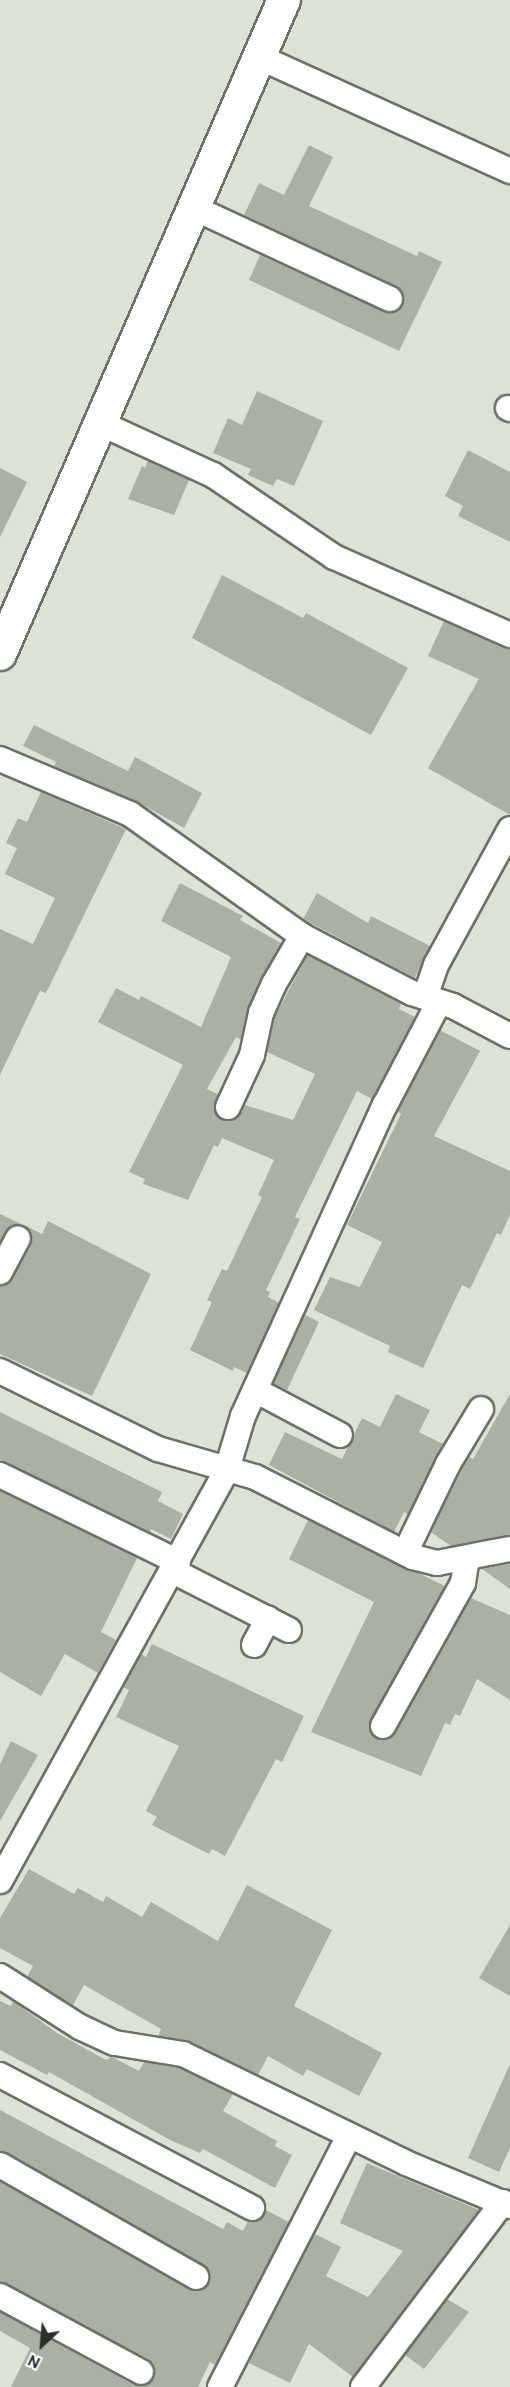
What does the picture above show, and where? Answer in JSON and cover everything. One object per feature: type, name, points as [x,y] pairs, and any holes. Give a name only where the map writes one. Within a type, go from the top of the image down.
[{"type":"street","points":[[0,654],[102,424],[284,0]]},
{"type":"street","points":[[259,57],[510,171]]},
{"type":"street","points":[[194,208],[390,299]]},
{"type":"street","points":[[102,424],[213,475],[334,557],[510,635]]},
{"type":"street","points":[[0,759],[130,814],[302,936],[510,1036]]},
{"type":"street","points":[[0,1881],[227,1469],[233,1441],[255,1390],[432,1000],[436,965],[510,829]]},
{"type":"street","points":[[228,1107],[230,1077],[274,984],[302,936]]},
{"type":"street","points":[[0,1272],[18,1238]]},
{"type":"street","points":[[0,1371],[158,1449],[255,1477],[405,1553],[437,1563],[510,1549]]},
{"type":"street","points":[[255,1390],[340,1435]]},
{"type":"street","points":[[405,1553],[448,1464],[481,1409]]},
{"type":"street","points":[[0,1475],[289,1630]]},
{"type":"street","points":[[383,1726],[463,1583],[467,1558]]},
{"type":"street","points":[[254,1645],[268,1618]]},
{"type":"street","points":[[0,1976],[80,2027],[115,2043],[183,2054],[454,2185],[506,2204],[363,2387]]},
{"type":"street","points":[[0,2075],[252,2208]]},
{"type":"street","points":[[220,2387],[350,2136]]},
{"type":"street","points":[[0,2165],[196,2277]]},
{"type":"street","points":[[0,2296],[141,2372]]},
{"type":"building","points":[[309,145],[333,157],[309,206],[417,256],[419,251],[442,262],[399,351],[249,280],[260,255],[384,312],[398,311],[403,304],[402,291],[396,286],[244,215],[259,183],[284,195]]},
{"type":"building","points":[[257,391],[323,421],[294,486],[277,479],[273,486],[248,475],[251,469],[213,453],[228,418],[242,425]]},
{"type":"building","points":[[468,450],[510,472],[510,542],[458,516],[463,506],[445,496]]},
{"type":"building","points":[[148,461],[189,480],[174,515],[128,499],[142,466],[145,468]]},
{"type":"building","points":[[0,468],[27,482],[0,537]]},
{"type":"building","points":[[222,575],[303,618],[306,613],[408,668],[371,735],[192,638]]},
{"type":"building","points":[[444,621],[510,651],[510,815],[428,768],[479,679],[428,656]]},
{"type":"building","points":[[34,725],[128,771],[135,757],[202,793],[184,828],[136,801],[54,766],[56,762],[23,746]]},
{"type":"building","points":[[41,792],[126,829],[46,993],[40,991],[0,1075],[0,929],[33,944],[55,898],[5,874],[17,848],[6,843],[18,818],[27,822]]},
{"type":"building","points":[[180,883],[243,916],[240,920],[281,943],[248,1007],[241,1040],[236,1037],[207,1089],[218,1094],[214,1109],[222,1120],[236,1119],[245,1105],[293,1120],[315,1074],[267,1052],[275,1017],[307,955],[401,1004],[399,1009],[415,1017],[372,1099],[357,1091],[295,1217],[300,1219],[266,1290],[270,1292],[268,1297],[279,1303],[247,1373],[234,1367],[233,1371],[190,1350],[212,1302],[207,1300],[222,1269],[227,1271],[262,1197],[258,1195],[274,1160],[222,1138],[218,1147],[214,1145],[188,1200],[143,1184],[145,1179],[129,1172],[183,1065],[98,1022],[116,988],[139,1000],[141,996],[201,1027],[231,957],[161,921]]},
{"type":"building","points":[[317,893],[368,923],[371,916],[430,946],[415,978],[303,919]]},
{"type":"building","points":[[440,1030],[480,1051],[434,1136],[510,1171],[510,1215],[501,1235],[497,1233],[470,1289],[462,1285],[423,1368],[388,1352],[390,1346],[314,1310],[330,1277],[360,1287],[382,1242],[347,1225],[401,1114],[398,1111]]},
{"type":"building","points":[[0,1214],[23,1225],[10,1226],[0,1242]]},
{"type":"building","points":[[48,1221],[151,1274],[92,1396],[0,1354],[0,1286],[12,1279],[31,1245],[32,1237],[26,1226],[42,1234]]},
{"type":"building","points":[[305,1315],[319,1322],[287,1390],[273,1384]]},
{"type":"building","points":[[396,1394],[430,1410],[419,1432],[443,1444],[408,1515],[404,1512],[394,1532],[269,1465],[285,1432],[342,1459],[362,1418],[380,1427]]},
{"type":"building","points":[[510,1394],[510,1535],[451,1546],[431,1532],[469,1457],[473,1459]]},
{"type":"building","points":[[0,1412],[162,1492],[158,1501],[183,1514],[171,1539],[151,1529],[150,1532],[0,1461]]},
{"type":"building","points":[[0,1491],[137,1558],[101,1632],[116,1640],[98,1673],[65,1654],[41,1696],[0,1672]]},
{"type":"building","points":[[308,1520],[445,1586],[371,1719],[371,1733],[377,1739],[390,1738],[395,1733],[471,1598],[510,1615],[510,1700],[477,1679],[460,1716],[455,1714],[450,1725],[445,1723],[421,1776],[311,1732],[374,1602],[289,1559]]},
{"type":"building","points":[[510,1564],[510,1589],[482,1569]]},
{"type":"building","points":[[152,1644],[304,1716],[282,1762],[276,1759],[225,1856],[212,1849],[209,1854],[152,1825],[157,1817],[146,1811],[179,1746],[116,1717],[129,1690],[123,1687],[141,1654],[146,1657]]},
{"type":"building","points":[[11,1741],[38,1755],[0,1821],[0,1764]]},
{"type":"building","points":[[29,1869],[74,1894],[78,1888],[103,1902],[106,1896],[142,1917],[151,1902],[218,1941],[247,1885],[332,1930],[294,2006],[382,2053],[359,2096],[307,2069],[303,2076],[268,2056],[258,2075],[189,2041],[158,2036],[161,2029],[84,1985],[73,2005],[27,1977],[33,1966],[0,1948],[0,1918]]},
{"type":"building","points":[[510,1925],[510,1996],[479,1978]]},
{"type":"building","points":[[0,2001],[11,2006],[13,2001],[57,2033],[106,2060],[112,2057],[139,2071],[144,2062],[179,2068],[233,2094],[223,2111],[277,2141],[275,2146],[292,2155],[275,2188],[203,2149],[200,2153],[170,2140],[49,2072],[47,2075],[0,2050]]},
{"type":"building","points":[[510,2064],[510,2148],[499,2172],[468,2158]]},
{"type":"building","points":[[0,2110],[223,2229],[227,2222],[243,2231],[248,2221],[260,2220],[266,2210],[289,2222],[215,2365],[210,2362],[198,2387],[11,2387],[30,2348],[0,2331],[0,2312],[134,2385],[149,2384],[155,2371],[148,2359],[0,2282],[0,2181],[189,2289],[204,2289],[210,2276],[203,2265],[0,2151]]},
{"type":"building","points":[[367,2163],[479,2210],[353,2377],[309,2344],[290,2383],[249,2363],[315,2234],[341,2247],[326,2276],[368,2297],[403,2251],[340,2223]]},
{"type":"building","points":[[447,2299],[469,2312],[424,2369],[405,2355]]}]
